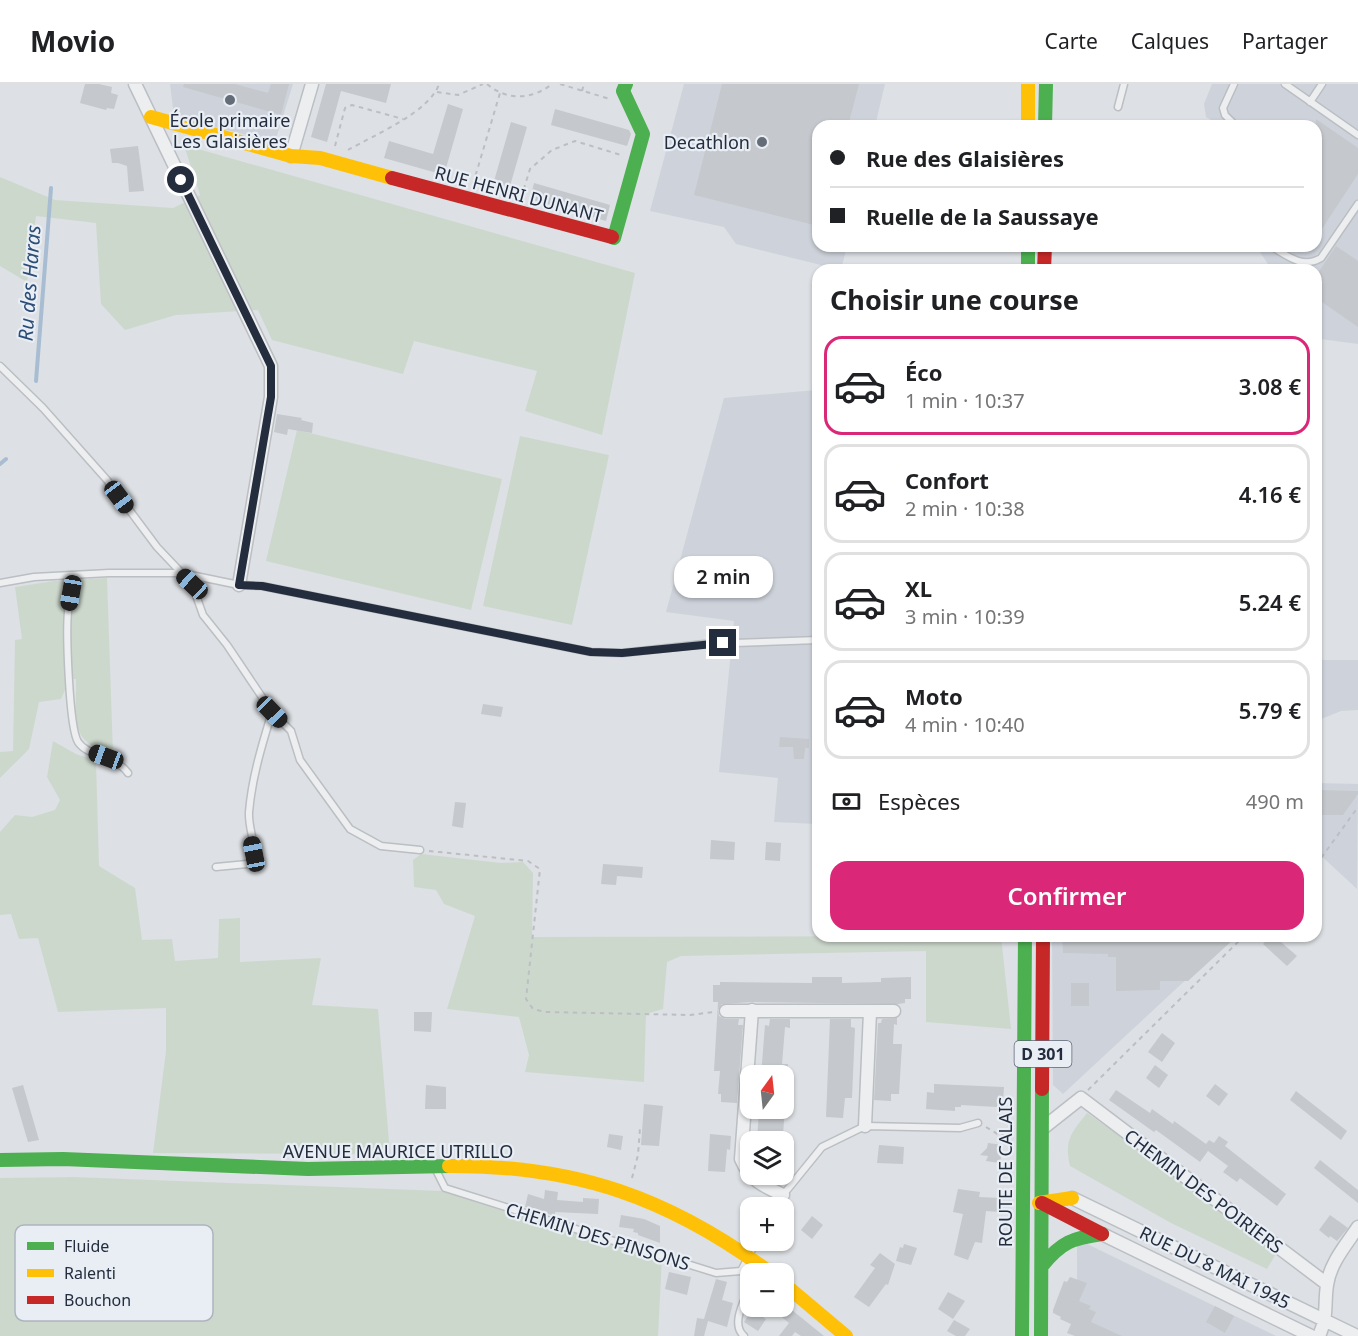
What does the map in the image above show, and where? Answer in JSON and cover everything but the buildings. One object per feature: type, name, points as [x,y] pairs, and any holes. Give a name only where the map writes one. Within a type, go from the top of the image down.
[{"type":"main road","name":"RUE HENRI DUNANT","points":[[151,117],[291,156],[320,158],[614,238],[643,134],[624,91],[626,84]]},
{"type":"main road","points":[[1028,84],[1028,120]]},
{"type":"main road","points":[[1046,120],[1047,84]]},
{"type":"main road","name":"ROUTE DE CALAIS","points":[[1022,1336],[1025,942]]},
{"type":"main road","name":"ROUTE DE CALAIS","points":[[1041,1336],[1042,942]]},
{"type":"main road","name":"AVENUE MAURICE UTRILLO","points":[[0,1160],[56,1159],[292,1169],[471,1166],[526,1170],[581,1179],[629,1192],[662,1205],[696,1222],[758,1263]]},
{"type":"main road","points":[[1043,1172],[1072,1198]]},
{"type":"main road","points":[[1022,1203],[1042,1203],[1072,1198]]},
{"type":"main road","points":[[1042,1203],[1102,1234]]},
{"type":"main road","points":[[1042,1266],[1056,1248],[1064,1242],[1102,1234]]},
{"type":"main road","points":[[794,1292],[846,1336]]},
{"type":"street","points":[[135,84],[271,366],[271,397],[239,585]]},
{"type":"street","points":[[291,156],[312,84]]},
{"type":"street","points":[[752,1010],[741,1159],[746,1172],[759,1183],[783,1195]]},
{"type":"street","points":[[726,1011],[894,1011]]},
{"type":"street","points":[[865,1126],[870,1012]]},
{"type":"street","points":[[1043,1128],[1081,1098]]},
{"type":"street","name":"CHEMIN DES POIRIERS","points":[[1081,1098],[1327,1284]]},
{"type":"street","name":"RUE DU 8 MAI 1945","points":[[1072,1198],[1357,1336]]},
{"type":"street","points":[[1319,1336],[1326,1321],[1327,1284],[1333,1264],[1358,1227]]},
{"type":"street","name":"RUE DU 8 MAI 1945","points":[[1102,1234],[1311,1336]]},
{"type":"lane","points":[[1118,107],[1124,84]]},
{"type":"lane","points":[[1230,120],[1223,108],[1234,84]]},
{"type":"lane","points":[[1285,84],[1358,135]]},
{"type":"lane","points":[[1310,102],[1322,84]]},
{"type":"lane","points":[[1283,252],[1301,262],[1313,262],[1321,258],[1358,204]]},
{"type":"lane","points":[[0,366],[43,408],[106,480],[157,547],[192,584],[203,615],[227,645],[272,712],[291,731],[300,760],[350,829],[381,846],[420,850]]},
{"type":"lane","points":[[0,583],[34,577],[181,573],[239,585],[262,586],[591,652],[622,653],[704,644],[812,640]]},
{"type":"lane","points":[[74,575],[68,612],[71,718],[78,741],[87,750],[122,765],[128,773]]},
{"type":"lane","points":[[216,867],[247,864],[254,859],[248,825],[254,771],[272,712]]},
{"type":"lane","points":[[783,1195],[822,1147],[865,1126],[960,1128],[978,1123]]},
{"type":"lane","name":"CHEMIN DES PINSONS","points":[[434,1167],[445,1188],[716,1273],[741,1271],[752,1251]]},
{"type":"lane","points":[[749,1256],[749,1263]]},
{"type":"lane","points":[[740,1314],[737,1323],[744,1336]]},
{"type":"path","points":[[331,161],[418,110],[436,92],[439,84]]},
{"type":"path","points":[[436,92],[458,95],[483,84]]},
{"type":"path","points":[[488,84],[500,93],[514,97],[529,96],[543,91],[552,84]]},
{"type":"path","points":[[560,84],[619,102],[628,101]]},
{"type":"path","points":[[582,92],[584,84]]},
{"type":"path","points":[[468,199],[500,93]]},
{"type":"path","points":[[331,161],[345,108],[352,105],[403,119]]},
{"type":"path","points":[[520,213],[520,194],[530,169],[552,150],[575,141],[636,159]]},
{"type":"path","points":[[1322,857],[1358,807]]},
{"type":"path","points":[[420,850],[528,861],[540,869],[526,999],[533,1009],[546,1012],[690,1015],[726,1011]]},
{"type":"path","points":[[1081,1098],[1238,942]]},
{"type":"path","points":[[978,1123],[999,1135],[1023,1136]]},
{"type":"path","points":[[629,1192],[638,1155],[640,1128]]},
{"type":"shaded area","name":"École primaire Les Glaisières","points":[[170,84],[293,84],[275,142],[174,117]]},
{"type":"shaded area","points":[[684,84],[885,84],[876,120],[812,120],[812,252],[846,252],[842,264],[817,264],[736,244],[724,227],[650,211]]},
{"type":"shaded area","points":[[1212,84],[1358,84],[1358,344],[1322,339],[1322,264],[1268,264],[1260,252],[1322,252],[1322,120],[1211,120],[1206,117],[1204,104]]},
{"type":"shaded area","points":[[184,145],[635,273],[602,435],[525,411],[537,371],[414,341],[403,374],[272,340],[258,310],[176,315],[125,330],[101,304],[96,223],[36,216],[27,282],[0,266],[0,177],[55,200],[173,208],[200,195]]},
{"type":"shaded area","points":[[812,390],[812,824],[774,822],[778,778],[719,772],[734,621],[666,612],[724,398]]},
{"type":"shaded area","points":[[297,430],[502,479],[471,610],[266,561]]},
{"type":"shaded area","points":[[520,436],[609,455],[572,625],[483,606]]},
{"type":"shaded area","points":[[107,578],[113,754],[98,749],[81,735],[76,717],[76,679],[70,679],[61,699],[39,702],[29,749],[0,778],[0,752],[13,751],[15,640],[22,639],[15,587],[54,581]]},
{"type":"shaded area","points":[[1322,660],[1358,660],[1358,710],[1341,711],[1322,719]]},
{"type":"shaded area","points":[[53,741],[76,754],[96,761],[99,866],[135,888],[142,940],[172,939],[175,961],[218,958],[219,919],[240,918],[240,962],[321,958],[312,1005],[378,1009],[390,1154],[153,1153],[166,1051],[166,1008],[58,1012],[38,938],[19,939],[11,914],[0,915],[0,832],[15,815],[32,817],[55,810],[60,800],[47,777]]},
{"type":"shaded area","points":[[1322,783],[1358,784],[1357,889],[1322,857]]},
{"type":"shaded area","points":[[421,854],[501,863],[523,862],[533,873],[532,937],[812,936],[812,942],[1002,942],[1011,1029],[926,1022],[926,951],[681,956],[667,962],[663,1009],[646,1014],[644,1082],[525,1072],[529,1055],[519,1017],[447,1009],[475,916],[444,904],[436,890],[414,887],[413,860]]},
{"type":"shaded area","points":[[1052,942],[1227,942],[1063,1094],[1053,1085]]},
{"type":"shaded area","points":[[1087,1113],[1200,1193],[1277,1252],[1267,1269],[1171,1223],[1070,1166],[1068,1150],[1070,1137]]},
{"type":"shaded area","points":[[73,1177],[442,1191],[662,1257],[658,1336],[0,1336],[0,1178]]},
{"type":"shaded area","points":[[1077,1239],[1276,1336],[1077,1336]]},
{"type":"waterway","name":"Ru des Haras","points":[[36,381],[51,188]]},
{"type":"waterway","name":"Ru des Haras","points":[[0,464],[6,459]]},
{"type":"traffic: fast","points":[[612,237],[614,238],[643,134],[623,91],[626,84]]},
{"type":"traffic: fast","points":[[1045,120],[1046,84]]},
{"type":"traffic: fast","points":[[1028,252],[1028,264]]},
{"type":"traffic: fast","points":[[1022,1336],[1025,942]]},
{"type":"traffic: fast","points":[[1041,1336],[1042,1089]]},
{"type":"traffic: fast","points":[[0,1160],[63,1159],[308,1169],[449,1166]]},
{"type":"traffic: fast","points":[[1042,1266],[1055,1251],[1068,1242],[1102,1234]]},
{"type":"traffic: slow","points":[[1028,84],[1028,120]]},
{"type":"traffic: slow","points":[[151,117],[291,156],[320,158],[392,178]]},
{"type":"traffic: slow","points":[[449,1166],[495,1167],[539,1172],[620,1191],[658,1206],[696,1225],[757,1263]]},
{"type":"traffic: slow","points":[[1039,1203],[1072,1198]]},
{"type":"traffic: slow","points":[[794,1292],[846,1336]]},
{"type":"traffic: jam","points":[[392,178],[612,237]]},
{"type":"traffic: jam","points":[[1044,264],[1045,252]]},
{"type":"traffic: jam","points":[[1042,1089],[1043,942]]},
{"type":"traffic: jam","points":[[1042,1203],[1102,1234]]},
{"type":"place","name":"École primaire Les Glaisières","points":[[230,100]]},
{"type":"place","name":"Decathlon","points":[[762,142]]},
{"type":"route","points":[[181,180],[271,366],[271,397],[239,585],[262,586],[591,652],[622,653],[723,643]]}]
